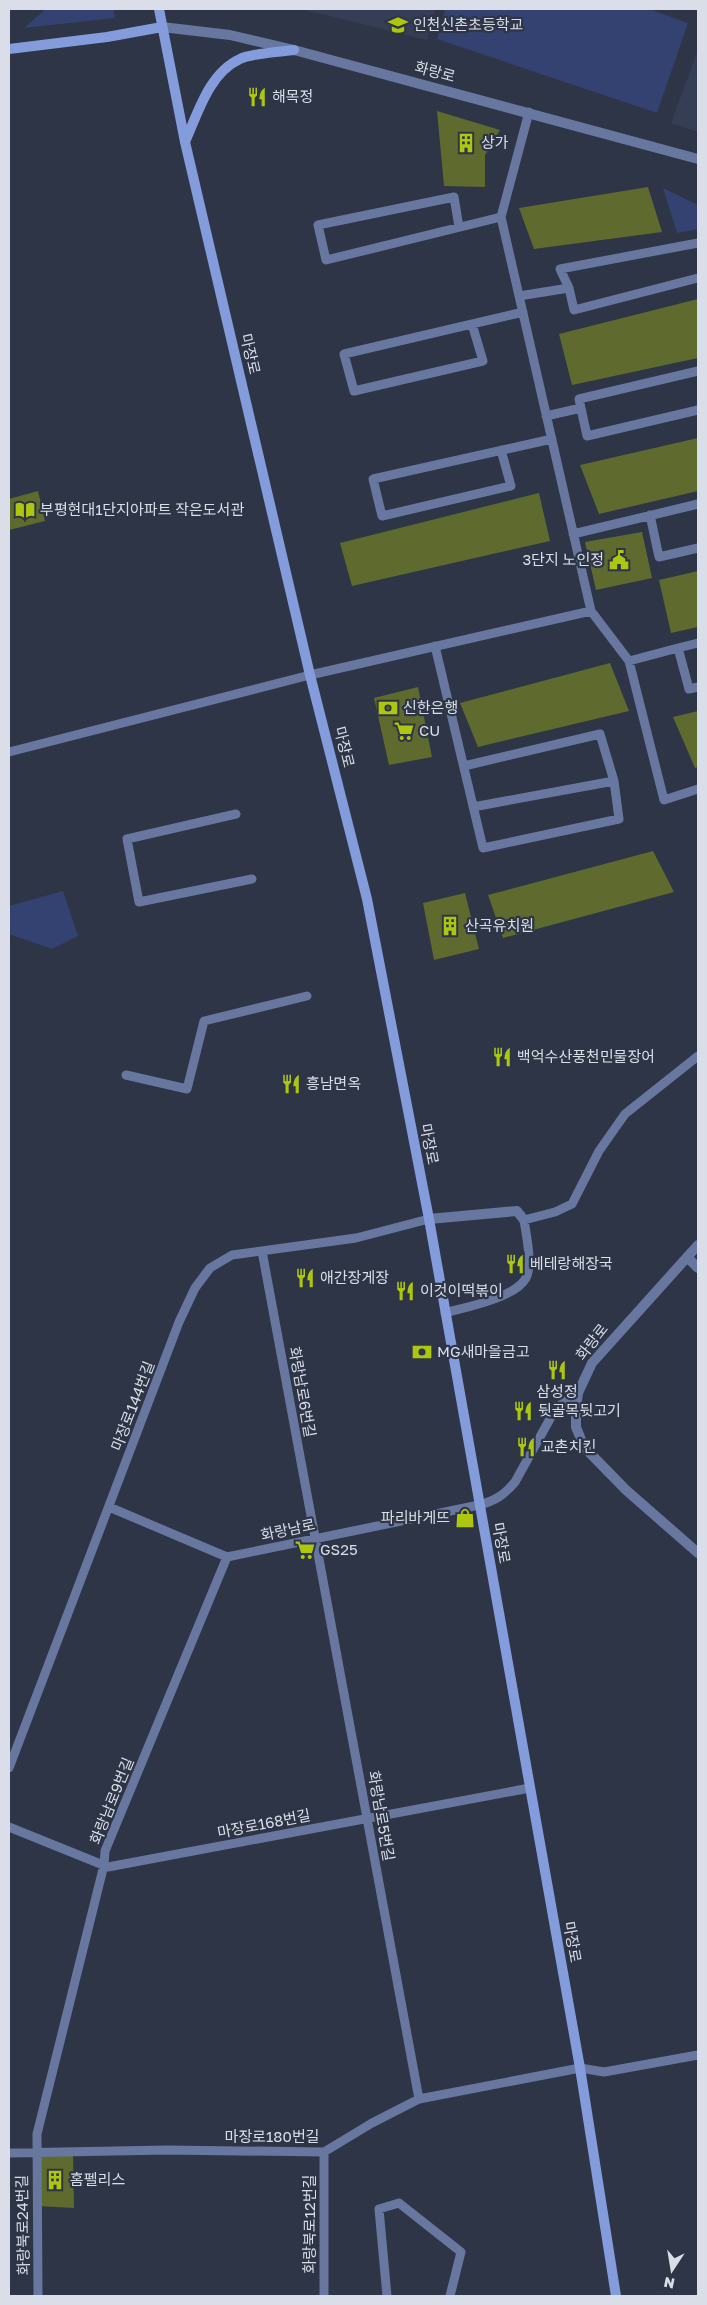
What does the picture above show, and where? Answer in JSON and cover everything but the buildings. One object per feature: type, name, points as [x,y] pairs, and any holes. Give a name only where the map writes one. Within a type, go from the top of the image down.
[{"type":"main road","name":"마장로","points":[[159,9],[185,142],[310,675],[367,899],[428,1219],[580,2068],[616,2296]]},
{"type":"main road","points":[[9,49],[108,37],[162,27]]},
{"type":"main road","points":[[185,142],[209,89],[222,71],[240,58],[294,50]]},
{"type":"street","name":"화랑로","points":[[162,27],[230,35],[294,50],[698,158]]},
{"type":"street","points":[[428,1219],[517,1211],[524,1220]]},
{"type":"street","name":"화랑로","points":[[698,1246],[592,1362],[578,1393],[576,1427],[584,1447],[600,1466],[698,1553]]},
{"type":"street","points":[[687,1258],[698,1268]]},
{"type":"lane","points":[[529,112],[501,217],[591,611],[629,661],[664,800],[698,789]]},
{"type":"lane","points":[[460,227],[454,197],[318,225],[326,260],[501,217]]},
{"type":"lane","points":[[698,243],[560,269],[569,288],[574,310],[698,278]]},
{"type":"lane","points":[[519,296],[569,288]]},
{"type":"lane","points":[[472,324],[483,361],[354,392],[344,354],[522,312]]},
{"type":"lane","points":[[698,371],[579,399],[587,436],[698,410]]},
{"type":"lane","points":[[546,416],[581,408]]},
{"type":"lane","points":[[501,450],[511,486],[382,516],[373,479],[501,450],[552,439]]},
{"type":"lane","points":[[573,534],[698,504]]},
{"type":"lane","points":[[650,516],[659,557],[698,548]]},
{"type":"lane","points":[[9,752],[310,675],[591,611]]},
{"type":"lane","points":[[629,661],[698,643]]},
{"type":"lane","points":[[435,646],[483,848],[619,819],[614,781],[600,734],[464,766]]},
{"type":"lane","points":[[678,648],[689,689],[698,687]]},
{"type":"lane","points":[[473,807],[614,781]]},
{"type":"lane","points":[[236,814],[127,839],[140,902],[252,879]]},
{"type":"lane","points":[[126,1075],[187,1089],[204,1021],[307,996]]},
{"type":"lane","points":[[445,1313],[495,1298],[516,1288],[526,1277],[528,1252],[524,1220],[549,1214],[572,1204],[599,1150],[625,1114],[698,1056]]},
{"type":"lane","name":"마장로144번길","points":[[9,1768],[179,1322],[195,1288],[210,1268],[232,1255],[356,1238],[428,1219]]},
{"type":"lane","name":"화랑남로6번길","points":[[262,1251],[316,1539]]},
{"type":"lane","name":"화랑남로","points":[[227,1557],[494,1501],[506,1493],[515,1482],[556,1408],[578,1393]]},
{"type":"lane","points":[[109,1507],[227,1557]]},
{"type":"lane","name":"화랑남로5번길","points":[[316,1539],[419,2099]]},
{"type":"lane","name":"화랑남로9번길","points":[[36,2153],[37,2134],[104,1865],[105,1851],[227,1557]]},
{"type":"lane","name":"마장로168번길","points":[[9,1827],[108,1867],[530,1788]]},
{"type":"lane","name":"마장로180번길","points":[[9,2153],[168,2150],[324,2152],[372,2122],[419,2099],[580,2068],[604,2072],[698,2055]]},
{"type":"lane","name":"화랑북로12번길","points":[[324,2152],[324,2296]]},
{"type":"lane","name":"화랑북로24번길","points":[[36,2153],[38,2296]]},
{"type":"lane","points":[[387,2296],[379,2210],[399,2203],[461,2252],[450,2296]]},
{"type":"shaded area","points":[[46,9],[114,9],[115,18],[24,28]]},
{"type":"shaded area","name":"인천신촌초등학교","points":[[301,9],[435,9],[427,40]]},
{"type":"shaded area","points":[[445,9],[649,9],[688,23],[657,113],[437,39]]},
{"type":"shaded area","points":[[698,50],[698,132],[671,123]]},
{"type":"shaded area","points":[[663,188],[698,205],[698,229],[677,233]]},
{"type":"shaded area","points":[[63,891],[78,936],[52,949],[9,934],[9,906]]},
{"type":"place","name":"인천신촌초등학교","points":[[398,25]]},
{"type":"place","name":"해목정","points":[[257,97]]},
{"type":"place","name":"상가","points":[[466,143]]},
{"type":"place","name":"부평현대1단지아파트 작은도서관","points":[[25,510]]},
{"type":"place","name":"3단지 노인정","points":[[619,560]]},
{"type":"place","name":"신한은행","points":[[388,708]]},
{"type":"place","name":"CU","points":[[404,731]]},
{"type":"place","name":"산곡유치원","points":[[450,926]]},
{"type":"place","name":"백억수산풍천민물장어","points":[[502,1057]]},
{"type":"place","name":"흥남면옥","points":[[291,1084]]},
{"type":"place","name":"베테랑해장국","points":[[515,1264]]},
{"type":"place","name":"애간장게장","points":[[305,1278]]},
{"type":"place","name":"이것이떡볶이","points":[[405,1291]]},
{"type":"place","name":"MG새마을금고","points":[[422,1352]]},
{"type":"place","name":"삼성정","points":[[557,1370]]},
{"type":"place","name":"뒷골목뒷고기","points":[[523,1411]]},
{"type":"place","name":"교촌치킨","points":[[526,1447]]},
{"type":"place","name":"파리바게뜨","points":[[465,1518]]},
{"type":"place","name":"GS25","points":[[305,1550]]},
{"type":"place","name":"홈펠리스","points":[[55,2180]]}]
